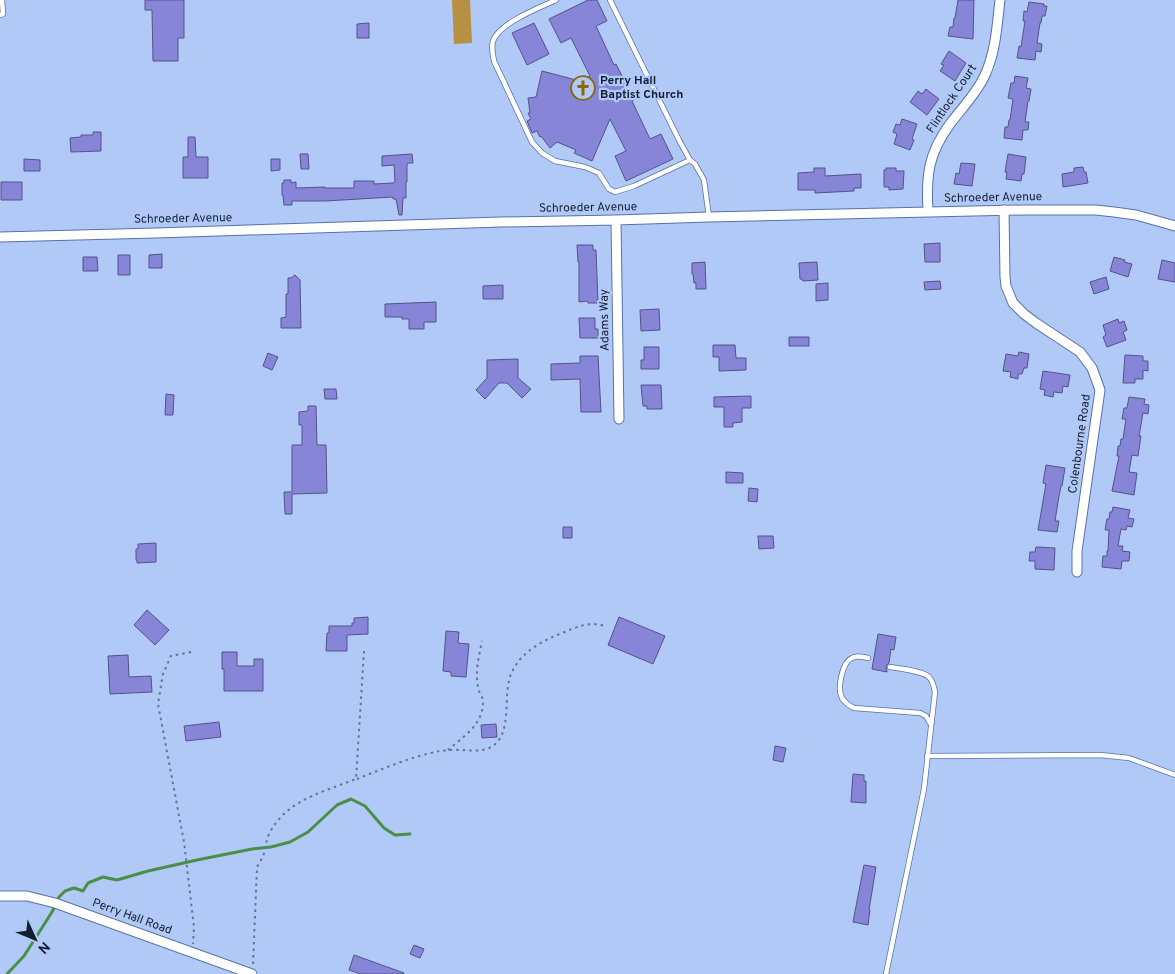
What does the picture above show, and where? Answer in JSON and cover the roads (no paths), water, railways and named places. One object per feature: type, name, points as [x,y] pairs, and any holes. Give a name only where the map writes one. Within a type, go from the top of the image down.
[{"type":"street","name":"Flintlock Court","points":[[928,211],[928,173],[932,157],[939,141],[985,77],[992,59],[996,40],[1000,0]]},
{"type":"street","name":"Schroeder Avenue","points":[[0,237],[501,222],[1004,210],[1096,210],[1136,215],[1175,226]]},
{"type":"street","name":"Colenbourne Road","points":[[1004,210],[1005,277],[1006,286],[1013,303],[1036,323],[1080,352],[1092,368],[1100,390],[1076,551],[1077,572]]},
{"type":"street","name":"Adams Way","points":[[616,220],[619,419]]},
{"type":"street","name":"Perry Hall Road","points":[[0,896],[27,896],[57,903],[252,974]]},
{"type":"lane","points":[[0,15],[3,14],[2,0]]},
{"type":"lane","points":[[556,0],[509,23],[498,32],[493,42],[492,52],[494,61],[532,142],[542,153],[555,161],[585,166],[599,173],[609,189],[615,192],[634,186],[690,160]]},
{"type":"lane","points":[[610,0],[665,113],[690,160],[695,164],[704,180],[709,217]]},
{"type":"lane","points":[[868,658],[855,656],[846,663],[842,674],[840,692],[842,698],[854,708],[920,713],[926,716],[931,724]]},
{"type":"lane","points":[[886,974],[924,789],[935,692],[929,676],[890,667]]},
{"type":"lane","points":[[927,756],[1100,755],[1129,758],[1175,775]]},
{"type":"waterway","points":[[7,974],[24,956],[52,912],[59,897],[65,891],[74,888],[83,891],[88,883],[103,877],[117,880],[197,860],[290,842],[308,832],[337,805],[351,799],[365,806],[384,828],[395,835],[410,834]]},
{"type":"place","name":"Perry Hall Baptist Church","points":[[583,88]]}]
